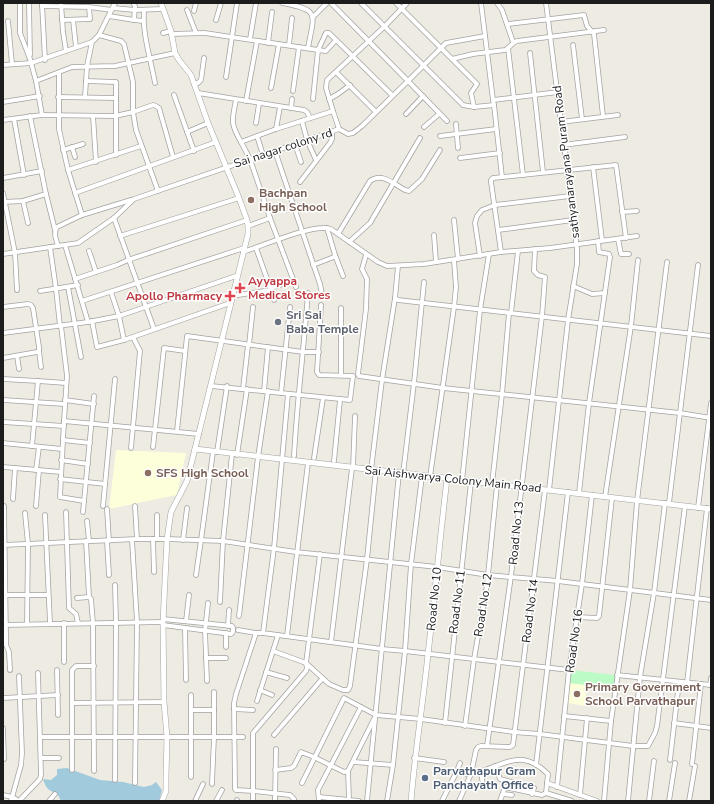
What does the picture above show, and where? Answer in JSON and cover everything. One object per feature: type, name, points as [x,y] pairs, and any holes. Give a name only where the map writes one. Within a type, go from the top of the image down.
[{"type":"street","points":[[20,3],[20,32],[31,61],[40,96],[42,115]]},
{"type":"street","points":[[30,3],[31,61]]},
{"type":"street","points":[[3,65],[45,60],[92,42],[99,35],[115,3]]},
{"type":"street","points":[[133,3],[135,6],[134,20]]},
{"type":"street","points":[[161,3],[176,53],[179,60],[191,75],[208,123],[239,198],[248,226],[244,250],[236,276],[211,386],[187,481],[182,494],[171,512],[167,539],[163,622],[164,702],[167,737],[166,791],[162,801]]},
{"type":"street","points":[[194,11],[196,3]]},
{"type":"street","points":[[216,20],[221,3]]},
{"type":"street","points":[[226,77],[237,3]]},
{"type":"street","points":[[250,39],[256,3]]},
{"type":"street","points":[[282,3],[305,8],[309,10],[313,17]]},
{"type":"street","points":[[308,48],[313,17],[328,3]]},
{"type":"street","points":[[331,3],[447,121]]},
{"type":"street","points":[[361,3],[463,105],[474,107],[514,97],[558,92]]},
{"type":"street","points":[[396,3],[477,84],[471,93],[474,107]]},
{"type":"street","points":[[407,3],[385,26],[327,80],[326,84],[333,111],[340,129],[348,134],[353,133],[362,126],[440,48],[450,41],[485,36]]},
{"type":"street","points":[[481,3],[502,177]]},
{"type":"street","points":[[497,3],[508,24],[513,42]]},
{"type":"street","name":"sathyanarayana Puram Road","points":[[546,3],[558,92],[563,145],[576,244],[577,264],[568,320],[559,400]]},
{"type":"street","points":[[45,60],[42,4],[61,4],[135,10],[163,9]]},
{"type":"street","points":[[61,4],[66,51]]},
{"type":"street","points":[[62,20],[90,19],[89,7]]},
{"type":"street","points":[[144,10],[143,21],[155,83]]},
{"type":"street","points":[[187,10],[196,33]]},
{"type":"street","points":[[268,43],[272,12]]},
{"type":"street","points":[[508,24],[582,14],[585,16],[587,26],[593,31],[603,116]]},
{"type":"street","points":[[109,16],[143,21]]},
{"type":"street","points":[[289,45],[292,18]]},
{"type":"street","points":[[73,20],[76,47]]},
{"type":"street","points":[[8,21],[12,64]]},
{"type":"street","points":[[452,59],[508,48],[513,42],[604,30]]},
{"type":"street","points":[[313,99],[318,50],[327,32],[392,95]]},
{"type":"street","points":[[163,33],[196,33],[232,36],[268,43],[326,51],[336,40]]},
{"type":"street","points":[[99,35],[122,42],[133,82],[136,130],[158,191]]},
{"type":"street","points":[[246,101],[257,41]]},
{"type":"street","points":[[85,97],[87,66],[92,42]]},
{"type":"street","points":[[271,88],[279,44]]},
{"type":"street","points":[[573,45],[582,119]]},
{"type":"street","points":[[293,91],[299,47]]},
{"type":"street","points":[[508,48],[523,175]]},
{"type":"street","points":[[36,81],[72,67],[115,66],[176,53]]},
{"type":"street","points":[[530,53],[543,172]]},
{"type":"street","points":[[194,84],[201,80],[204,58]]},
{"type":"street","points":[[336,72],[376,112]]},
{"type":"street","points":[[59,73],[59,129],[68,170],[82,215]]},
{"type":"street","points":[[86,81],[116,82],[116,155]]},
{"type":"street","points":[[329,99],[350,85]]},
{"type":"street","points":[[198,93],[306,111],[310,118]]},
{"type":"street","points":[[174,94],[194,151]]},
{"type":"street","points":[[3,102],[40,96]]},
{"type":"street","points":[[406,114],[423,96]]},
{"type":"street","points":[[58,97],[116,98]]},
{"type":"street","points":[[291,108],[292,99]]},
{"type":"street","points":[[236,100],[232,123],[250,160],[296,287]]},
{"type":"street","points":[[256,123],[259,104]]},
{"type":"street","points":[[3,120],[58,114],[115,116],[134,112],[153,105],[159,108],[173,157]]},
{"type":"street","points":[[276,129],[280,106]]},
{"type":"street","points":[[241,142],[333,111]]},
{"type":"street","points":[[424,127],[439,114]]},
{"type":"street","points":[[561,122],[618,115]]},
{"type":"street","points":[[30,116],[58,246]]},
{"type":"street","points":[[93,116],[96,162]]},
{"type":"street","points":[[14,119],[24,175]]},
{"type":"street","points":[[302,121],[307,140],[316,160]]},
{"type":"street","points":[[187,132],[208,123]]},
{"type":"street","points":[[456,124],[458,148]]},
{"type":"street","name":"Sai nagar colony rd","points":[[55,230],[57,226],[82,215],[158,191],[340,129]]},
{"type":"street","points":[[440,136],[496,129]]},
{"type":"street","points":[[300,182],[330,143],[332,139],[332,132]]},
{"type":"street","points":[[257,136],[263,155]]},
{"type":"street","points":[[563,145],[625,137]]},
{"type":"street","points":[[349,242],[370,223],[420,138]]},
{"type":"street","points":[[75,193],[216,142]]},
{"type":"street","points":[[63,150],[83,144]]},
{"type":"street","points":[[295,144],[301,162]]},
{"type":"street","points":[[68,170],[141,146]]},
{"type":"street","points":[[72,147],[74,157]]},
{"type":"street","points":[[338,234],[370,181],[379,177],[405,190],[411,190],[422,178],[440,150]]},
{"type":"street","points":[[275,151],[320,284],[322,294]]},
{"type":"street","points":[[460,158],[500,153]]},
{"type":"street","points":[[501,252],[491,180],[493,178],[593,166],[616,165],[626,238]]},
{"type":"street","points":[[579,493],[589,403],[610,255],[599,252],[600,241],[593,166]]},
{"type":"street","points":[[3,178],[42,171]]},
{"type":"street","points":[[3,193],[15,253],[17,290]]},
{"type":"street","points":[[4,202],[23,201],[46,194]]},
{"type":"street","points":[[480,256],[476,219],[482,210],[495,206],[570,196]]},
{"type":"street","points":[[120,236],[239,198]]},
{"type":"street","points":[[3,254],[78,243],[114,218],[134,199]]},
{"type":"street","points":[[23,201],[28,223]]},
{"type":"street","points":[[622,212],[636,210]]},
{"type":"street","points":[[114,218],[154,330]]},
{"type":"street","points":[[248,226],[270,218]]},
{"type":"street","points":[[75,279],[247,220]]},
{"type":"street","points":[[430,477],[456,287],[454,220]]},
{"type":"street","points":[[498,230],[573,220]]},
{"type":"street","points":[[82,301],[317,228],[327,228],[338,234],[366,255],[387,266],[436,262],[501,252],[637,236]]},
{"type":"street","points":[[327,228],[343,276]]},
{"type":"street","points":[[434,235],[436,262]]},
{"type":"street","points":[[618,239],[621,254],[629,254]]},
{"type":"street","points":[[66,245],[75,279],[97,347],[124,340],[230,303]]},
{"type":"street","points":[[50,247],[67,364],[60,497],[84,501]]},
{"type":"street","points":[[256,248],[274,300]]},
{"type":"street","name":"Road No 13","points":[[487,746],[511,576],[542,316],[545,277],[536,274],[534,271],[535,249]]},
{"type":"street","points":[[89,251],[96,272]]},
{"type":"street","name":"Road No 12","points":[[465,726],[488,574],[502,394],[518,251]]},
{"type":"street","points":[[462,481],[473,390],[480,310],[490,254]]},
{"type":"street","points":[[313,265],[334,257],[335,255]]},
{"type":"street","points":[[366,255],[362,269],[367,279],[366,309],[358,374],[361,377],[443,388],[680,413],[710,418]]},
{"type":"street","points":[[605,497],[638,260]]},
{"type":"street","points":[[604,801],[611,720],[630,590],[637,500],[667,262]]},
{"type":"street","points":[[628,801],[640,677],[654,593],[680,413],[698,265]]},
{"type":"street","points":[[273,652],[306,663],[329,684],[343,690],[348,690],[350,686],[367,559],[373,470],[382,380],[395,298],[398,266]]},
{"type":"street","points":[[3,333],[90,322],[119,316],[236,276]]},
{"type":"street","points":[[367,801],[391,562],[401,473],[414,384],[424,282]]},
{"type":"street","points":[[40,291],[78,285]]},
{"type":"street","points":[[232,296],[271,289],[280,285]]},
{"type":"street","points":[[573,286],[592,294],[605,294]]},
{"type":"street","points":[[68,287],[81,357]]},
{"type":"street","points":[[111,292],[119,316],[124,340]]},
{"type":"street","points":[[294,456],[298,394],[308,293]]},
{"type":"street","points":[[395,298],[398,300],[454,307],[711,336]]},
{"type":"street","points":[[3,308],[31,304],[37,328],[41,367]]},
{"type":"street","points":[[211,386],[227,386],[350,400],[353,376],[318,374],[321,305]]},
{"type":"street","points":[[220,602],[223,542],[234,454],[245,389],[248,345],[253,306]]},
{"type":"street","points":[[281,393],[290,307]]},
{"type":"street","points":[[341,308],[341,375]]},
{"type":"street","points":[[177,431],[187,336],[248,345],[286,348],[303,352],[319,352]]},
{"type":"street","points":[[131,448],[140,351],[133,337]]},
{"type":"street","points":[[239,616],[266,391],[268,347]]},
{"type":"street","points":[[153,447],[164,348],[185,352]]},
{"type":"street","points":[[3,358],[39,351]]},
{"type":"street","points":[[17,356],[19,369]]},
{"type":"street","points":[[3,379],[66,383]]},
{"type":"street","points":[[102,506],[115,379]]},
{"type":"street","points":[[32,446],[38,381]]},
{"type":"street","points":[[196,575],[227,386]]},
{"type":"street","points":[[263,633],[274,548],[288,394]]},
{"type":"street","points":[[83,512],[94,396]]},
{"type":"street","points":[[314,458],[322,398]]},
{"type":"street","points":[[3,400],[94,404]]},
{"type":"street","points":[[334,462],[340,400]]},
{"type":"street","name":"Road No 14","points":[[514,732],[559,400]]},
{"type":"street","points":[[698,508],[711,404]]},
{"type":"street","points":[[331,642],[353,468],[354,416]]},
{"type":"street","points":[[64,421],[199,434]]},
{"type":"street","points":[[3,422],[64,426]]},
{"type":"street","points":[[63,440],[90,443]]},
{"type":"street","points":[[3,443],[62,449]]},
{"type":"street","points":[[36,506],[39,447]]},
{"type":"street","name":"Sai Aishwarya Colony Main Road","points":[[195,449],[462,481],[709,508]]},
{"type":"street","points":[[62,460],[88,464]]},
{"type":"street","points":[[287,636],[308,463]]},
{"type":"street","points":[[3,467],[61,472]]},
{"type":"street","points":[[13,499],[15,468]]},
{"type":"street","points":[[387,801],[393,765],[405,651],[411,564],[422,476]]},
{"type":"street","points":[[60,479],[105,484]]},
{"type":"street","name":"Road No 10","points":[[411,801],[414,758],[421,719],[447,479]]},
{"type":"street","name":"Road No 11","points":[[444,723],[471,482]]},
{"type":"street","points":[[536,765],[568,492]]},
{"type":"street","name":"Road No 16","points":[[557,787],[569,670],[582,584],[592,495]]},
{"type":"street","points":[[577,617],[598,617],[612,498]]},
{"type":"street","points":[[4,506],[5,624],[6,645],[9,650],[10,670]]},
{"type":"street","points":[[135,506],[137,539]]},
{"type":"street","points":[[302,783],[344,698],[376,715],[421,719],[514,732],[562,736],[633,746],[648,746],[651,743],[657,726],[685,506]]},
{"type":"street","points":[[183,540],[186,508]]},
{"type":"street","points":[[687,683],[709,508]]},
{"type":"street","points":[[107,509],[109,576]]},
{"type":"street","points":[[66,512],[68,608],[76,614],[78,623]]},
{"type":"street","points":[[25,513],[28,544],[27,624]]},
{"type":"street","points":[[45,515],[50,623]]},
{"type":"street","points":[[154,572],[157,515]]},
{"type":"street","points":[[87,521],[89,597],[92,599],[93,622],[94,771]]},
{"type":"street","points":[[4,545],[137,539],[202,540],[711,600]]},
{"type":"street","points":[[132,540],[137,622],[135,783]]},
{"type":"street","points":[[253,801],[253,734],[306,671],[320,554]]},
{"type":"street","points":[[115,585],[115,780]]},
{"type":"street","points":[[5,595],[48,595]]},
{"type":"street","points":[[186,621],[189,595]]},
{"type":"street","points":[[76,598],[89,597]]},
{"type":"street","points":[[207,681],[205,631],[208,603]]},
{"type":"street","points":[[228,626],[229,610]]},
{"type":"street","points":[[5,624],[163,622],[171,620],[228,626],[233,627],[233,632],[230,634],[205,631],[171,626],[163,622]]},
{"type":"street","points":[[171,620],[171,626]]},
{"type":"street","points":[[64,623],[64,662]]},
{"type":"street","points":[[185,628],[186,680]]},
{"type":"street","points":[[238,630],[355,646],[569,670]]},
{"type":"street","points":[[256,632],[236,694],[234,709],[234,789],[275,792],[290,795],[294,801]]},
{"type":"street","points":[[226,633],[226,647]]},
{"type":"street","points":[[257,701],[278,635]]},
{"type":"street","points":[[3,650],[9,650]]},
{"type":"street","points":[[206,658],[226,658]]},
{"type":"street","points":[[72,770],[73,668],[76,666],[94,666]]},
{"type":"street","points":[[57,670],[58,715]]},
{"type":"street","points":[[266,672],[287,678]]},
{"type":"street","points":[[3,795],[19,801],[40,779],[41,737],[38,673]]},
{"type":"street","points":[[617,675],[711,685],[711,678]]},
{"type":"street","points":[[12,799],[22,760],[19,676]]},
{"type":"street","points":[[274,735],[322,679]]},
{"type":"street","points":[[670,760],[679,682]]},
{"type":"street","points":[[689,801],[694,765],[696,726],[701,684]]},
{"type":"street","points":[[260,690],[272,695]]},
{"type":"street","points":[[212,784],[214,692]]},
{"type":"street","points":[[3,698],[58,695]]},
{"type":"street","points":[[191,695],[191,777]]},
{"type":"street","points":[[73,703],[164,702]]},
{"type":"street","points":[[358,801],[319,799],[318,790],[332,766],[361,707]]},
{"type":"street","points":[[234,709],[253,710]]},
{"type":"street","points":[[192,710],[214,710]]},
{"type":"street","points":[[345,800],[348,771],[354,762],[376,715]]},
{"type":"street","points":[[564,716],[611,720]]},
{"type":"street","points":[[580,795],[587,718]]},
{"type":"street","points":[[674,723],[711,728]]},
{"type":"street","points":[[3,728],[4,758]]},
{"type":"street","points":[[459,801],[471,775],[476,750],[478,747],[512,746],[514,732]]},
{"type":"street","points":[[41,737],[243,737]]},
{"type":"street","points":[[274,801],[276,749]]},
{"type":"street","points":[[275,770],[291,768],[294,766],[301,752],[344,772],[348,771]]},
{"type":"street","points":[[41,758],[59,758]]},
{"type":"street","points":[[414,758],[444,762]]},
{"type":"street","points":[[457,771],[471,775],[509,761],[522,759],[528,760],[548,774],[546,792]]},
{"type":"street","points":[[649,801],[654,761]]},
{"type":"street","points":[[354,762],[393,765]]},
{"type":"street","points":[[442,801],[460,763]]},
{"type":"street","points":[[669,801],[675,764]]},
{"type":"street","points":[[495,766],[500,779],[534,788],[532,794]]},
{"type":"street","points":[[481,772],[483,785]]},
{"type":"street","points":[[547,783],[597,801]]},
{"type":"street","points":[[195,801],[203,784]]},
{"type":"street","points":[[500,801],[505,788],[542,795],[546,792],[572,801]]},
{"type":"street","points":[[216,801],[222,790]]},
{"type":"street","points":[[49,801],[55,794]]},
{"type":"street","points":[[503,794],[512,796]]},
{"type":"shaded area","name":"SFS High School","points":[[116,450],[186,453],[177,495],[109,509]]},
{"type":"shaded area","name":"Primary Government School Parvathapur","points":[[570,683],[587,685],[585,706],[568,703]]},
{"type":"green space","points":[[570,670],[616,675],[614,688],[569,683]]},
{"type":"water","points":[[67,768],[100,780],[123,782],[144,787],[152,785],[156,782],[162,790],[159,801],[61,801],[57,793],[48,789],[43,779],[51,780],[57,775],[57,769]]},
{"type":"place","name":"Bachpan High School","points":[[251,200]]},
{"type":"place","name":"Ayyappa Medical Stores","points":[[240,288]]},
{"type":"place","name":"Apollo Pharmacy","points":[[230,296]]},
{"type":"place","name":"Sri Sai Baba Temple","points":[[278,322]]},
{"type":"place","name":"SFS High School","points":[[148,473]]},
{"type":"place","name":"Primary Government School Parvathapur","points":[[577,694]]},
{"type":"place","name":"Parvathapur Gram Panchayath Office","points":[[425,778]]}]
